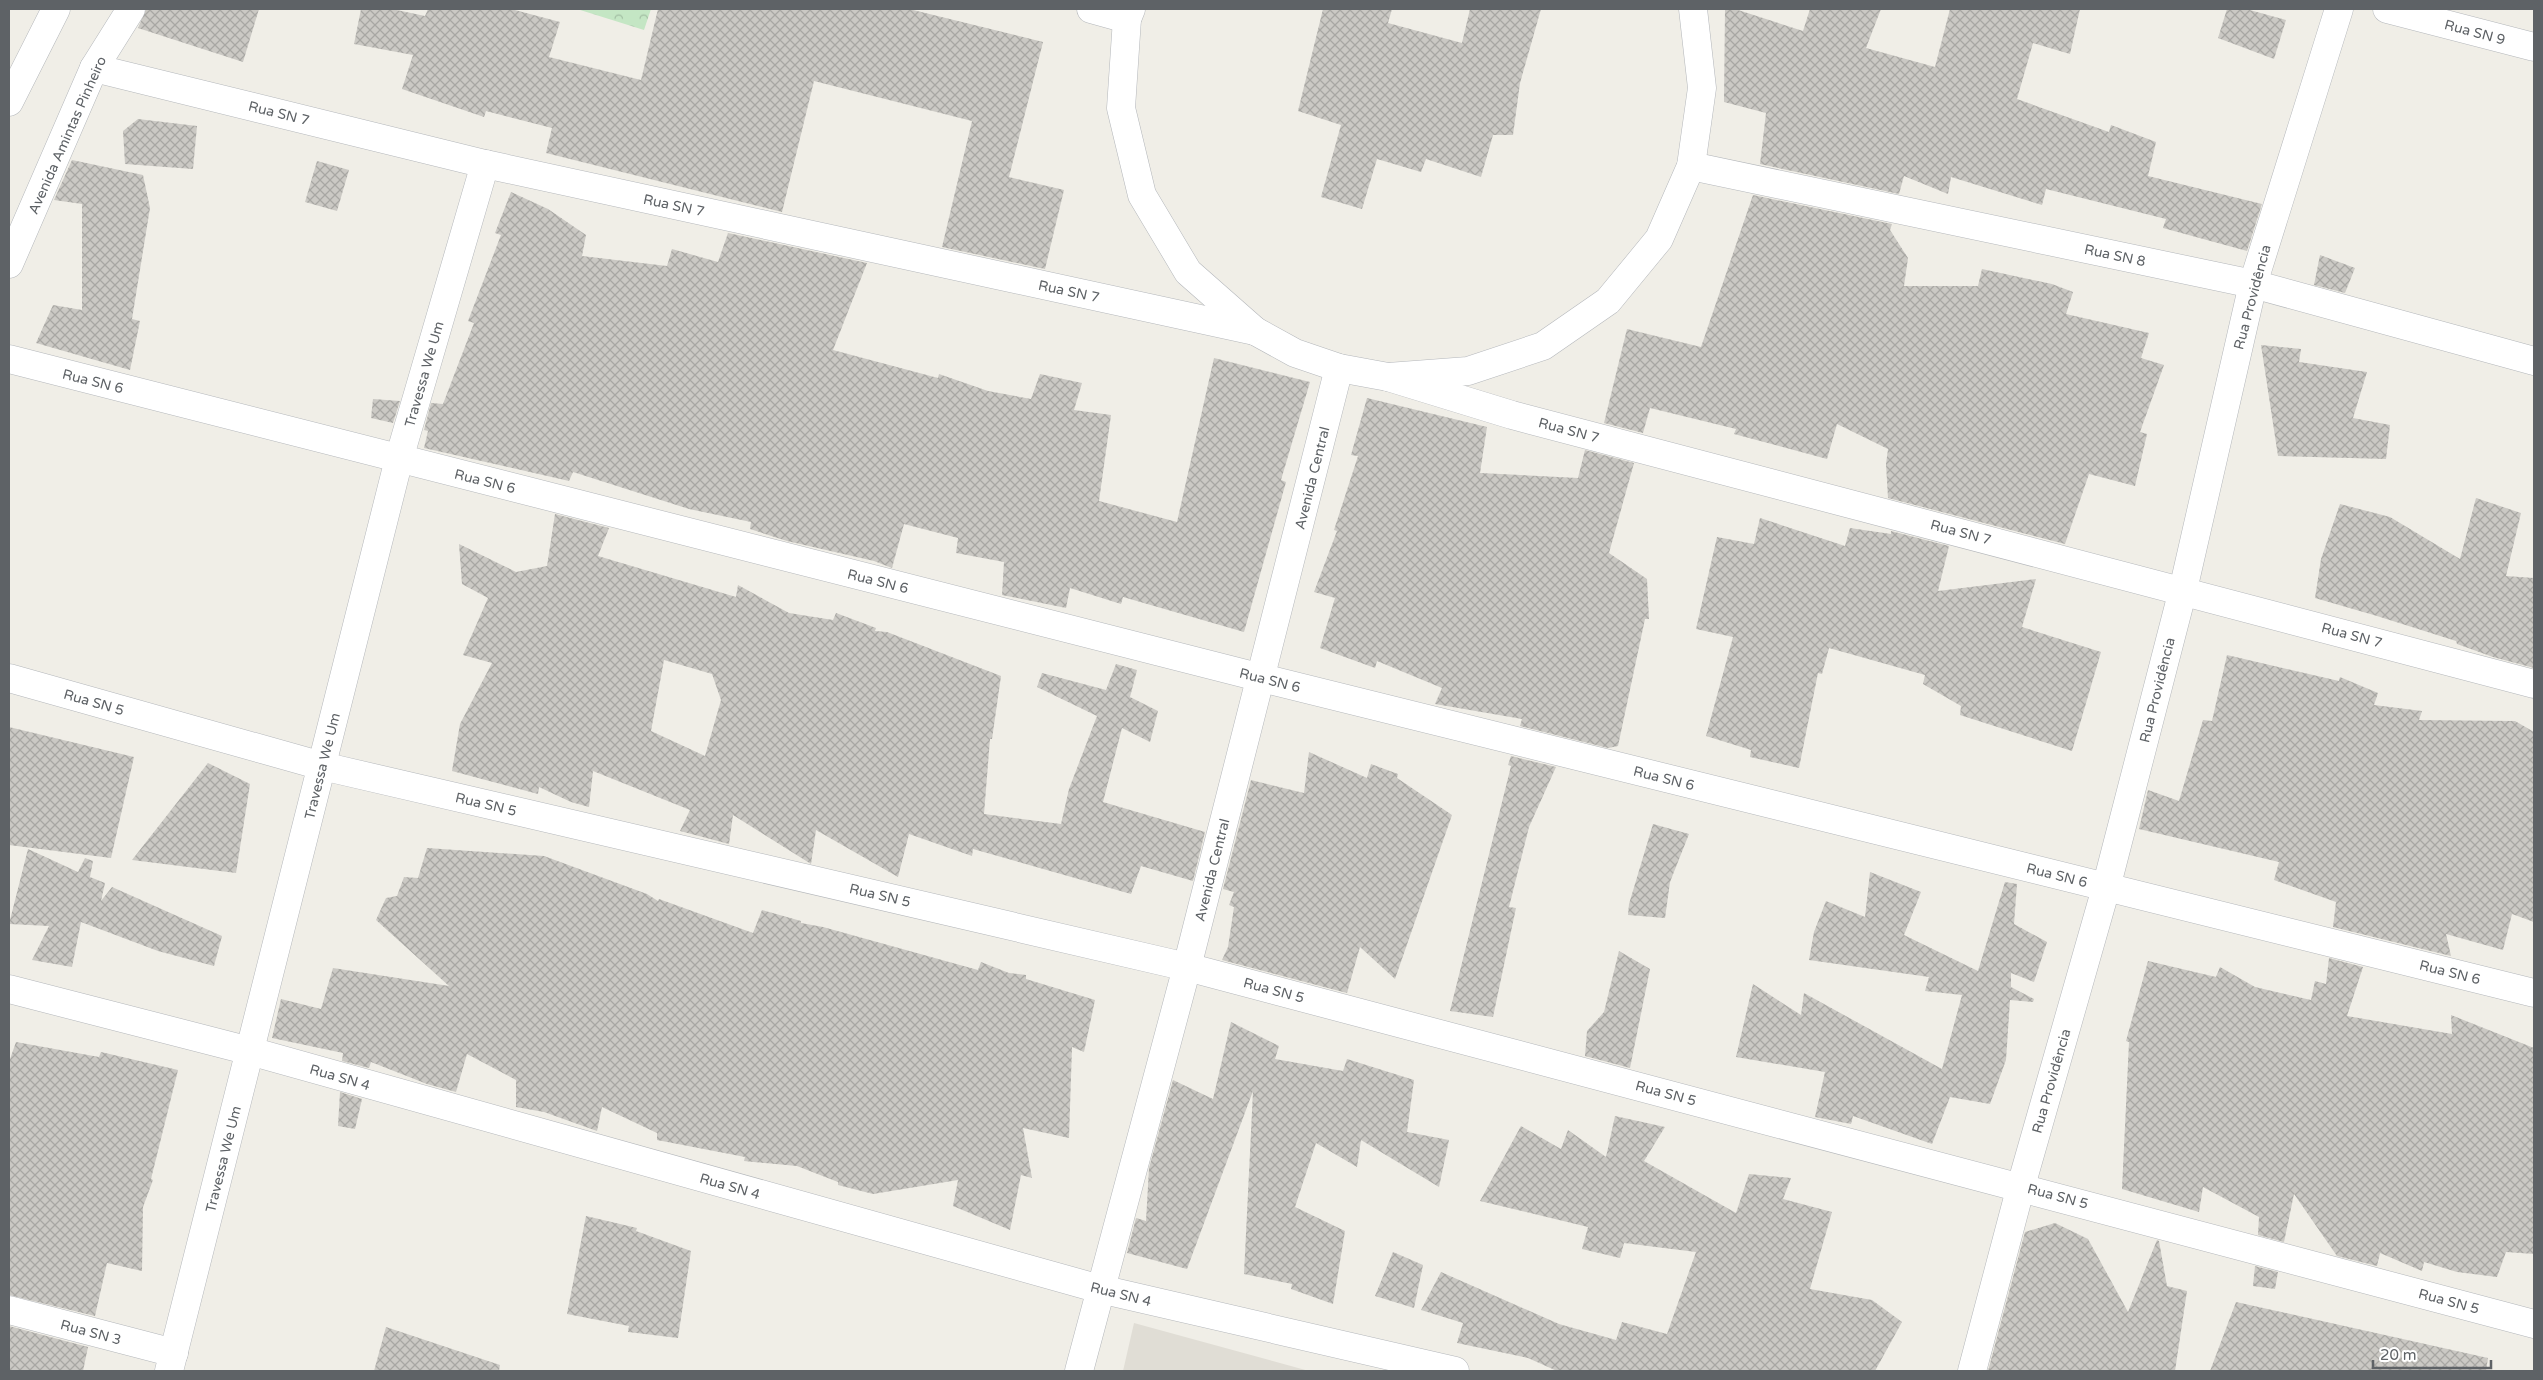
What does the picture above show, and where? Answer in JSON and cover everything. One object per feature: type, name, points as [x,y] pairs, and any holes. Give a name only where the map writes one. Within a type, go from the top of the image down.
[{"type":"street","points":[[9,102],[56,9]]},
{"type":"street","name":"Avenida Amintas Pinheiro","points":[[9,264],[94,68],[131,9]]},
{"type":"street","points":[[1091,9],[1129,14],[1121,108],[1142,195],[1188,272],[1255,331],[1295,353],[1339,368],[1388,377],[1468,372],[1543,346],[1608,301],[1659,239],[1691,166],[1702,88],[1692,9]]},
{"type":"street","name":"Rua Providência","points":[[1972,1371],[2021,1186],[2106,888],[2183,590],[2253,284],[2339,9]]},
{"type":"street","name":"Rua SN 9","points":[[2387,9],[2534,47]]},
{"type":"street","name":"Rua SN 7","points":[[94,68],[485,164],[1255,331]]},
{"type":"street","name":"Travessa We Um","points":[[171,1362],[399,459],[485,164]]},
{"type":"street","name":"Rua SN 8","points":[[1691,166],[2253,284],[2534,361]]},
{"type":"street","name":"Rua SN 6","points":[[9,360],[1262,678],[2534,993]]},
{"type":"street","name":"Avenida Central","points":[[1079,1371],[1262,678],[1339,368]]},
{"type":"street","name":"Rua SN 7","points":[[1388,377],[1512,415],[2183,590],[2534,684]]},
{"type":"street","name":"Rua SN 5","points":[[9,678],[322,766],[1187,967],[2021,1186],[2534,1324]]},
{"type":"street","name":"Rua SN 4","points":[[9,990],[250,1051],[1100,1289],[1455,1371]]},
{"type":"street","name":"Rua SN 3","points":[[9,1310],[171,1362]]},
{"type":"shaded area","points":[[1134,1323],[1309,1371],[1123,1371]]},
{"type":"green space","points":[[577,9],[651,9],[644,30]]},
{"type":"building","points":[[146,9],[259,9],[243,62],[138,28]]},
{"type":"building","points":[[361,9],[392,9],[425,16],[428,9],[511,9],[560,22],[549,57],[641,80],[658,9],[909,9],[1043,42],[1009,177],[1064,190],[1045,269],[942,247],[972,121],[814,81],[782,212],[546,153],[552,128],[486,111],[484,117],[402,89],[413,55],[354,44]]},
{"type":"building","points":[[1323,9],[1392,9],[1388,23],[1462,43],[1470,9],[1541,9],[1520,83],[1513,135],[1493,135],[1481,177],[1426,159],[1421,172],[1377,159],[1362,209],[1321,197],[1341,125],[1298,111]]},
{"type":"building","points":[[1725,9],[1735,9],[1803,31],[1810,9],[1881,9],[1866,48],[1935,67],[1950,9],[2080,9],[2070,54],[2033,43],[2017,99],[2109,132],[2111,125],[2156,142],[2148,176],[2262,204],[2247,251],[2163,228],[2166,219],[2046,189],[2042,205],[1951,177],[1948,194],[1904,176],[1899,194],[1760,164],[1766,113],[1724,102]]},
{"type":"building","points":[[2227,9],[2246,9],[2286,20],[2274,59],[2218,38]]},
{"type":"building","points":[[138,119],[197,126],[193,169],[125,164],[123,131]]},
{"type":"building","points":[[72,160],[143,175],[150,208],[132,319],[140,321],[130,370],[36,343],[53,305],[82,310],[82,204],[54,200]]},
{"type":"building","points":[[317,161],[349,170],[337,211],[305,202]]},
{"type":"building","points":[[511,192],[548,209],[586,235],[582,256],[667,266],[672,249],[718,262],[728,233],[867,263],[833,350],[938,378],[939,374],[988,391],[1031,399],[1040,374],[1082,383],[1074,410],[1111,415],[1099,501],[1177,522],[1214,358],[1310,382],[1281,480],[1286,482],[1244,632],[1123,597],[1121,604],[1070,588],[1066,608],[1002,595],[1004,562],[956,553],[958,538],[904,524],[892,568],[874,561],[787,541],[750,529],[751,522],[689,509],[573,472],[569,481],[424,448],[428,431],[424,430],[431,403],[443,404],[474,323],[468,321],[501,235],[495,233]]},
{"type":"building","points":[[1753,195],[1892,224],[1890,230],[1908,258],[1904,286],[1978,286],[1982,269],[2052,284],[2073,292],[2066,314],[2149,333],[2141,358],[2164,365],[2140,432],[2147,434],[2135,486],[2089,474],[2065,544],[1888,498],[1886,464],[1888,449],[1837,424],[1827,459],[1734,434],[1736,429],[1650,408],[1643,433],[1604,423],[1627,329],[1701,347]]},
{"type":"building","points":[[2320,255],[2355,268],[2345,293],[2314,285]]},
{"type":"building","points":[[2261,345],[2301,349],[2299,362],[2367,372],[2353,418],[2390,425],[2386,459],[2278,456]]},
{"type":"building","points":[[1367,398],[1487,427],[1480,473],[1578,478],[1585,450],[1634,463],[1609,553],[1647,579],[1649,619],[1645,619],[1618,746],[1608,748],[1520,726],[1522,719],[1435,704],[1442,688],[1377,661],[1375,668],[1320,648],[1335,598],[1314,592],[1337,531],[1334,530],[1358,456],[1351,455]]},
{"type":"building","points":[[373,399],[400,401],[393,423],[371,418]]},
{"type":"building","points":[[2476,498],[2521,513],[2506,576],[2534,578],[2534,668],[2493,657],[2457,644],[2456,641],[2315,598],[2321,559],[2340,504],[2390,517],[2460,559]]},
{"type":"building","points":[[555,514],[609,528],[598,556],[736,597],[738,585],[789,613],[833,620],[836,613],[876,628],[875,631],[887,632],[1001,676],[992,739],[990,739],[984,814],[1061,824],[1069,789],[1097,716],[1037,687],[1042,673],[1106,690],[1116,664],[1137,670],[1130,697],[1158,711],[1150,742],[1122,728],[1103,802],[1205,832],[1193,881],[1141,866],[1131,894],[973,849],[972,856],[909,834],[898,877],[816,830],[811,864],[733,815],[729,844],[680,831],[690,810],[593,771],[589,807],[571,802],[539,787],[538,794],[452,771],[460,724],[492,663],[463,655],[488,598],[462,584],[459,544],[516,572],[547,566]],"holes":[[[664,660],[712,674],[721,700],[705,756],[651,731]]]},
{"type":"building","points":[[1760,518],[1845,546],[1850,528],[1891,534],[1891,531],[1949,546],[1938,591],[2036,579],[2022,627],[2101,652],[2072,751],[1960,715],[1961,706],[1923,684],[1925,675],[1829,648],[1822,674],[1818,673],[1799,768],[1750,757],[1751,750],[1706,736],[1733,637],[1696,629],[1717,537],[1754,544]]},
{"type":"building","points":[[2227,655],[2339,681],[2340,677],[2378,693],[2374,705],[2422,711],[2419,720],[2515,721],[2534,732],[2534,922],[2512,914],[2503,950],[2446,934],[2451,956],[2333,927],[2336,902],[2274,880],[2279,862],[2139,829],[2148,790],[2179,801],[2203,720],[2212,721]]},
{"type":"building","points":[[9,727],[134,757],[111,858],[9,845]]},
{"type":"building","points":[[1309,752],[1367,778],[1371,764],[1398,774],[1397,778],[1452,815],[1395,979],[1360,947],[1347,993],[1222,960],[1228,947],[1234,907],[1229,905],[1234,892],[1223,889],[1251,780],[1304,793]]},
{"type":"building","points":[[1511,756],[1556,767],[1529,827],[1509,907],[1516,908],[1493,1017],[1450,1011],[1511,766],[1508,765]]},
{"type":"building","points":[[208,763],[250,784],[236,873],[132,860]]},
{"type":"building","points":[[1653,824],[1689,834],[1670,882],[1665,918],[1628,915],[1629,904]]},
{"type":"building","points":[[427,848],[544,856],[647,894],[658,901],[659,899],[753,933],[762,910],[801,921],[801,923],[823,927],[978,970],[981,962],[1009,973],[1026,975],[1026,979],[1095,1000],[1084,1052],[1072,1047],[1069,1138],[1023,1128],[1032,1178],[1021,1175],[1010,1230],[953,1206],[958,1180],[873,1194],[838,1185],[838,1182],[797,1166],[744,1161],[745,1157],[657,1140],[657,1133],[602,1107],[597,1131],[544,1112],[516,1107],[516,1080],[467,1054],[456,1092],[427,1084],[371,1062],[369,1068],[342,1061],[343,1053],[272,1038],[281,999],[321,1009],[333,968],[449,986],[376,920],[386,898],[397,896],[404,877],[418,878]]},
{"type":"building","points":[[28,849],[78,872],[85,858],[93,861],[90,877],[105,883],[101,901],[112,887],[222,936],[214,966],[158,951],[81,922],[72,967],[32,960],[49,926],[9,924]]},
{"type":"building","points":[[1870,872],[1921,892],[1904,935],[1978,971],[2005,882],[2017,884],[2014,924],[2047,942],[2034,982],[2011,973],[2011,987],[2034,999],[2033,1002],[2010,1000],[2006,1060],[1990,1104],[1950,1097],[1932,1144],[1853,1116],[1851,1124],[1815,1117],[1825,1072],[1736,1057],[1753,984],[1801,1015],[1804,993],[1942,1069],[1962,995],[1925,991],[1929,977],[1809,960],[1814,932],[1826,901],[1865,917]]},
{"type":"building","points":[[1619,951],[1650,969],[1630,1068],[1585,1056],[1587,1031],[1604,1012]]},
{"type":"building","points":[[2329,958],[2363,967],[2347,1016],[2452,1034],[2451,1015],[2534,1048],[2534,1254],[2506,1252],[2497,1277],[2457,1272],[2424,1262],[2422,1271],[2380,1253],[2377,1266],[2337,1256],[2294,1194],[2284,1242],[2258,1235],[2259,1217],[2203,1187],[2199,1212],[2122,1189],[2129,1042],[2126,1041],[2148,961],[2216,977],[2220,967],[2255,987],[2311,1000],[2315,981],[2326,984]]},
{"type":"building","points":[[1231,1022],[1279,1046],[1275,1059],[1343,1071],[1347,1059],[1414,1080],[1407,1132],[1449,1140],[1439,1187],[1361,1140],[1357,1167],[1316,1143],[1295,1207],[1345,1231],[1333,1304],[1291,1289],[1292,1284],[1244,1274],[1253,1091],[1187,1269],[1127,1253],[1136,1218],[1146,1221],[1149,1168],[1173,1080],[1213,1099]]},
{"type":"building","points":[[16,1042],[99,1057],[101,1052],[178,1070],[151,1179],[153,1180],[143,1207],[142,1271],[107,1263],[95,1316],[9,1295],[9,1062]]},
{"type":"building","points":[[340,1092],[362,1099],[355,1129],[338,1126]]},
{"type":"building","points":[[1615,1116],[1665,1127],[1644,1161],[1736,1213],[1749,1174],[1791,1178],[1783,1199],[1832,1212],[1810,1289],[1872,1300],[1902,1322],[1875,1371],[1557,1371],[1528,1358],[1457,1343],[1463,1323],[1421,1310],[1441,1272],[1559,1324],[1616,1340],[1622,1322],[1667,1334],[1696,1252],[1624,1243],[1620,1258],[1582,1249],[1588,1227],[1480,1201],[1521,1126],[1561,1149],[1568,1130],[1606,1157]]},
{"type":"building","points":[[586,1216],[637,1228],[636,1231],[691,1251],[678,1338],[628,1332],[629,1326],[567,1314]]},
{"type":"building","points":[[2055,1223],[2088,1239],[2128,1312],[2157,1240],[2159,1241],[2167,1286],[2187,1291],[2175,1371],[1988,1371],[2025,1232]]},
{"type":"building","points":[[1393,1252],[1423,1265],[1414,1308],[1375,1296]]},
{"type":"building","points":[[2255,1266],[2278,1272],[2275,1289],[2253,1286]]},
{"type":"building","points":[[2236,1302],[2488,1358],[2486,1371],[2210,1371]]},
{"type":"building","points":[[9,1326],[88,1347],[83,1371],[9,1371]]},
{"type":"building","points":[[386,1327],[500,1365],[499,1371],[374,1371]]}]
